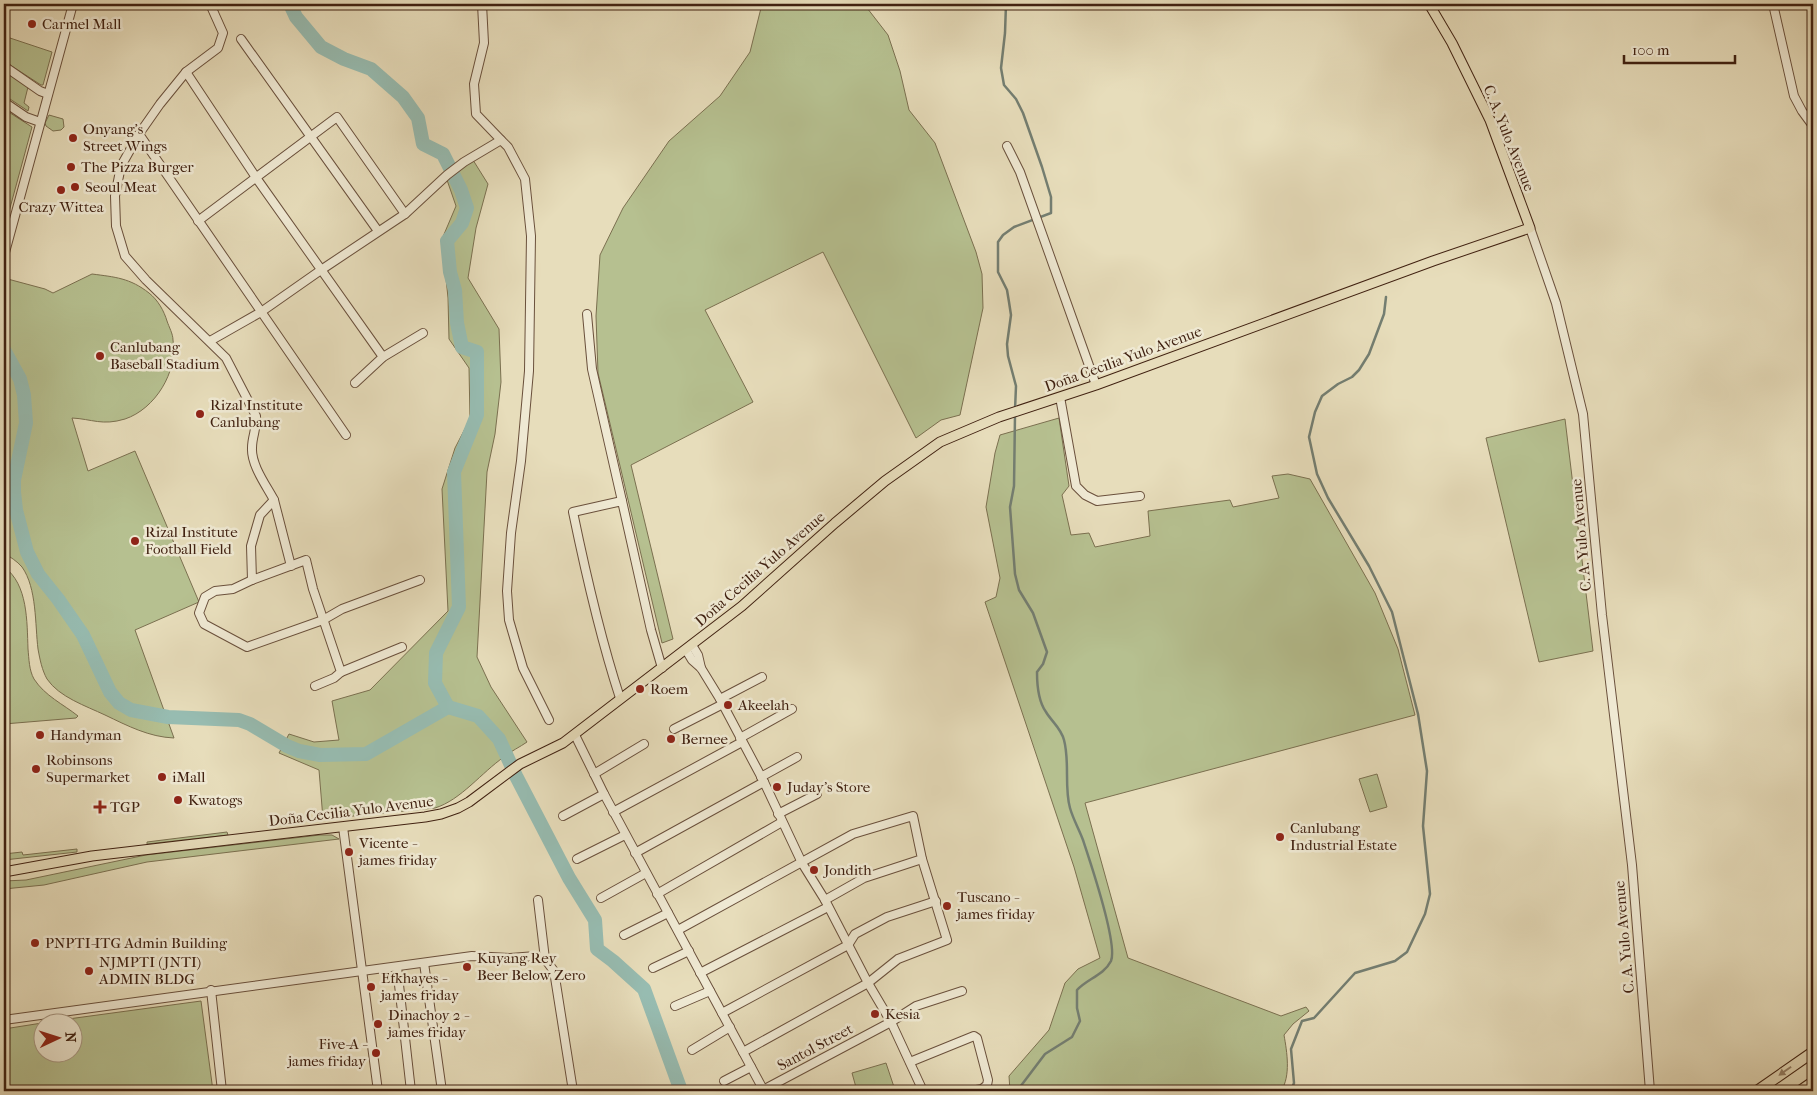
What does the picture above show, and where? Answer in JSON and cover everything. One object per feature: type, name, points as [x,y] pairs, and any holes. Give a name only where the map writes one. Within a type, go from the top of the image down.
[{"type":"highway","points":[[1757,1091],[1813,1052]]},
{"type":"highway","points":[[1800,1091],[1813,1082]]},
{"type":"main road","name":"C. A. Yulo Avenue","points":[[1429,4],[1452,43],[1490,120],[1530,228]]},
{"type":"main road","name":"Doña Cecilia Yulo Avenue","points":[[4,872],[92,856],[441,814],[469,802],[520,764],[575,735],[620,698],[689,648],[742,606],[835,522],[885,482],[940,442],[999,418],[1096,385],[1433,261],[1530,228]]},
{"type":"street","points":[[4,256],[72,4]]},
{"type":"street","points":[[210,4],[223,33],[218,48],[186,72],[138,134],[120,166],[115,196],[116,226],[126,256],[146,280],[226,358],[256,416],[257,426],[252,455],[274,500],[291,566]]},
{"type":"street","points":[[482,4],[484,43],[474,84],[476,114],[508,147],[525,178],[531,236],[529,371],[521,462],[511,533],[507,590],[509,620],[523,668],[549,720]]},
{"type":"street","points":[[1773,4],[1794,96],[1813,126]]},
{"type":"street","points":[[242,39],[378,232]]},
{"type":"street","points":[[4,66],[40,91],[48,94]]},
{"type":"street","points":[[186,72],[257,179],[383,357]]},
{"type":"street","points":[[4,102],[26,117],[40,122]]},
{"type":"street","points":[[198,222],[337,117],[405,214]]},
{"type":"street","points":[[138,134],[346,435]]},
{"type":"street","points":[[210,341],[261,312],[405,214],[446,175],[501,140]]},
{"type":"street","points":[[1007,146],[1020,172],[1096,385]]},
{"type":"street","name":"C. A. Yulo Avenue","points":[[1530,228],[1556,304],[1583,414],[1602,615],[1632,865],[1650,1091]]},
{"type":"street","points":[[587,314],[592,369],[651,630],[662,668]]},
{"type":"street","points":[[355,383],[383,357],[423,333]]},
{"type":"street","points":[[1060,397],[1076,486],[1086,495],[1097,501],[1140,496]]},
{"type":"street","points":[[252,580],[251,546],[260,515],[274,500]]},
{"type":"street","points":[[620,698],[605,653],[573,512],[622,501]]},
{"type":"street","points":[[341,672],[323,620],[313,589],[306,560],[233,589],[215,591],[205,598],[200,613],[204,624],[248,647],[323,620],[342,609],[420,580]]},
{"type":"street","points":[[315,686],[334,678],[341,672],[402,647]]},
{"type":"street","points":[[689,648],[698,655],[701,668],[721,701],[762,780],[802,863],[891,1022],[923,1091]]},
{"type":"street","points":[[674,729],[762,678]]},
{"type":"street","points":[[614,812],[792,710]]},
{"type":"street","points":[[575,735],[625,835],[764,1091]]},
{"type":"street","points":[[594,774],[644,744]]},
{"type":"street","points":[[636,853],[762,780],[797,757]]},
{"type":"street","points":[[563,816],[604,794]]},
{"type":"street","points":[[778,814],[817,794]]},
{"type":"street","points":[[678,930],[854,834],[913,816],[922,859],[947,940],[898,959],[868,983],[743,1052]]},
{"type":"street","points":[[657,894],[782,822]]},
{"type":"street","points":[[343,826],[378,1091]]},
{"type":"street","points":[[577,859],[625,835]]},
{"type":"street","points":[[700,973],[826,903],[864,878],[922,859]]},
{"type":"street","points":[[601,898],[646,873]]},
{"type":"street","points":[[538,900],[545,959],[554,972],[573,1091]]},
{"type":"street","points":[[722,1013],[848,945],[855,934],[887,917],[936,901]]},
{"type":"street","points":[[624,935],[668,913]]},
{"type":"street","points":[[653,968],[689,951]]},
{"type":"street","points":[[4,1020],[211,990],[472,956],[510,958],[536,956],[545,959]]},
{"type":"street","points":[[424,963],[442,1091]]},
{"type":"street","points":[[397,967],[412,1091]]},
{"type":"street","points":[[211,990],[222,1091]]},
{"type":"street","points":[[675,1006],[710,991]]},
{"type":"street","name":"Santol Street","points":[[764,1091],[891,1022],[916,1006],[962,991]]},
{"type":"street","points":[[692,1050],[730,1027]]},
{"type":"street","points":[[910,1062],[974,1036],[977,1038],[988,1080],[987,1085],[982,1089],[971,1091]]},
{"type":"street","points":[[724,1081],[751,1067]]},
{"type":"green space","points":[[762,4],[864,4],[888,35],[900,71],[909,110],[935,143],[976,252],[982,274],[983,308],[960,415],[941,420],[916,438],[823,252],[705,310],[753,402],[631,465],[673,639],[662,643],[598,373],[596,316],[600,255],[623,208],[669,141],[720,96],[750,52]]},
{"type":"green space","points":[[4,36],[52,52],[43,85],[4,61]]},
{"type":"green space","points":[[4,71],[28,87],[24,103],[29,107],[28,111],[4,95]]},
{"type":"green space","points":[[4,109],[32,127],[4,230]]},
{"type":"green space","points":[[49,115],[63,119],[64,127],[61,130],[53,131],[46,126],[45,123]]},
{"type":"green space","points":[[473,160],[488,184],[476,228],[468,278],[499,329],[501,382],[495,434],[487,472],[477,657],[491,687],[527,742],[496,763],[454,799],[435,808],[323,819],[319,770],[279,753],[289,734],[314,742],[339,740],[332,701],[370,690],[448,611],[442,489],[455,448],[470,419],[469,368],[449,339],[448,298],[442,239],[456,206],[447,180]]},
{"type":"green space","points":[[92,274],[129,281],[149,293],[162,310],[173,338],[174,352],[168,376],[155,398],[146,407],[136,414],[117,421],[103,422],[72,418],[88,471],[135,451],[199,602],[135,630],[174,738],[156,736],[130,727],[73,700],[52,685],[45,676],[40,661],[33,596],[27,576],[20,565],[4,553],[4,278],[53,293]]},
{"type":"green space","points":[[1059,418],[1069,486],[1062,495],[1071,535],[1089,533],[1095,547],[1150,536],[1148,511],[1230,500],[1233,507],[1279,498],[1272,476],[1288,474],[1310,479],[1375,593],[1398,649],[1415,715],[1085,803],[1128,958],[1281,1016],[1306,1007],[1309,1011],[1293,1024],[1284,1035],[1287,1071],[1281,1091],[1010,1091],[1009,1076],[1049,1030],[1065,983],[1078,969],[1100,958],[1074,867],[985,602],[996,597],[1000,578],[986,507],[1000,435]]},
{"type":"green space","points":[[1565,419],[1593,651],[1539,662],[1486,438]]},
{"type":"green space","points":[[4,567],[18,583],[25,604],[29,661],[32,676],[43,690],[78,716],[76,718],[4,724]]},
{"type":"green space","points":[[1377,774],[1387,807],[1370,812],[1359,779]]},
{"type":"green space","points":[[227,832],[228,835],[147,844],[147,842]]},
{"type":"green space","points":[[332,835],[339,839],[147,862],[44,885],[4,889],[4,881],[26,880],[146,855]]},
{"type":"green space","points":[[77,849],[77,852],[4,860],[4,854],[22,852],[23,855]]},
{"type":"green space","points":[[201,1001],[213,1091],[4,1091],[4,1029],[32,1025],[32,1062],[82,1062],[82,1017]]},
{"type":"green space","points":[[886,1063],[895,1090],[857,1091],[852,1073]]},
{"type":"waterway","points":[[290,4],[296,17],[321,47],[344,59],[371,69],[403,97],[418,118],[423,144],[443,154],[461,190],[467,208],[462,223],[447,241],[450,272],[455,290],[457,323],[462,347],[477,352],[477,415],[454,472],[459,607],[436,653],[435,683],[448,707]]},
{"type":"waterway","points":[[1006,4],[1001,68],[1004,85],[1016,99],[1023,113],[1051,197],[1051,213],[1014,227],[1003,235],[998,242],[998,272],[1007,290],[1011,315],[1007,344],[1008,356],[1016,386],[1015,410]]},
{"type":"waterway","points":[[1291,1091],[1294,1083],[1291,1049],[1302,1021],[1314,1018],[1355,973],[1395,961],[1407,952],[1425,914],[1430,894],[1423,826],[1427,771],[1418,714],[1392,612],[1369,566],[1328,498],[1317,474],[1309,437],[1315,412],[1322,396],[1338,384],[1352,377],[1369,354],[1384,314],[1386,297]]},
{"type":"waterway","points":[[4,350],[20,379],[24,395],[26,423],[14,480],[14,492],[16,510],[27,552],[38,574],[83,635],[110,692],[119,703],[131,710],[168,717],[239,720],[250,724],[287,746],[299,751],[320,755],[366,754],[448,707],[478,716],[499,739],[569,878],[595,920],[597,949],[644,989],[680,1088],[679,1091]]},
{"type":"waterway","points":[[1015,415],[1014,486],[1010,507],[1015,574],[1019,590],[1033,613],[1047,652],[1043,664],[1037,672],[1038,693],[1043,708],[1063,736],[1067,757],[1068,800],[1097,883],[1111,938],[1112,952],[1111,961],[1108,966],[1077,990],[1077,1008],[1080,1021],[1072,1037],[1045,1054],[1017,1091]]},
{"type":"place","name":"Carmel Mall","points":[[32,24]]},
{"type":"place","name":"Onyang's Street Wings","points":[[73,138]]},
{"type":"place","name":"The Pizza Burger","points":[[71,167]]},
{"type":"place","name":"Seoul Meat","points":[[75,187]]},
{"type":"place","name":"Crazy Wittea","points":[[61,190]]},
{"type":"place","name":"Canlubang Baseball Stadium","points":[[100,356]]},
{"type":"place","name":"Rizal Institute Canlubang","points":[[200,414]]},
{"type":"place","name":"Rizal Institute Football Field","points":[[135,541]]},
{"type":"place","name":"Roem","points":[[640,689]]},
{"type":"place","name":"Akeelah","points":[[728,705]]},
{"type":"place","name":"Handyman","points":[[40,735]]},
{"type":"place","name":"Bernee","points":[[671,739]]},
{"type":"place","name":"Robinsons Supermarket","points":[[36,769]]},
{"type":"place","name":"iMall","points":[[162,777]]},
{"type":"place","name":"Juday's Store","points":[[777,787]]},
{"type":"place","name":"Kwatogs","points":[[178,800]]},
{"type":"place","name":"TGP","points":[[100,807]]},
{"type":"place","name":"Canlubang Industrial Estate","points":[[1280,837]]},
{"type":"place","name":"Vicente - james friday","points":[[349,852]]},
{"type":"place","name":"Jondith","points":[[814,870]]},
{"type":"place","name":"Tuscano - james friday","points":[[947,906]]},
{"type":"place","name":"PNPTI-ITG Admin Building","points":[[35,943]]},
{"type":"place","name":"Kuyang Rey Beer Below Zero","points":[[467,967]]},
{"type":"place","name":"NJMPTI (JNTI) ADMIN BLDG","points":[[89,971]]},
{"type":"place","name":"Efkhayes - james friday","points":[[371,987]]},
{"type":"place","name":"Kesia","points":[[875,1014]]},
{"type":"place","name":"Dinachoy 2 - james friday","points":[[378,1024]]},
{"type":"place","name":"Five-A - james friday","points":[[376,1053]]}]
